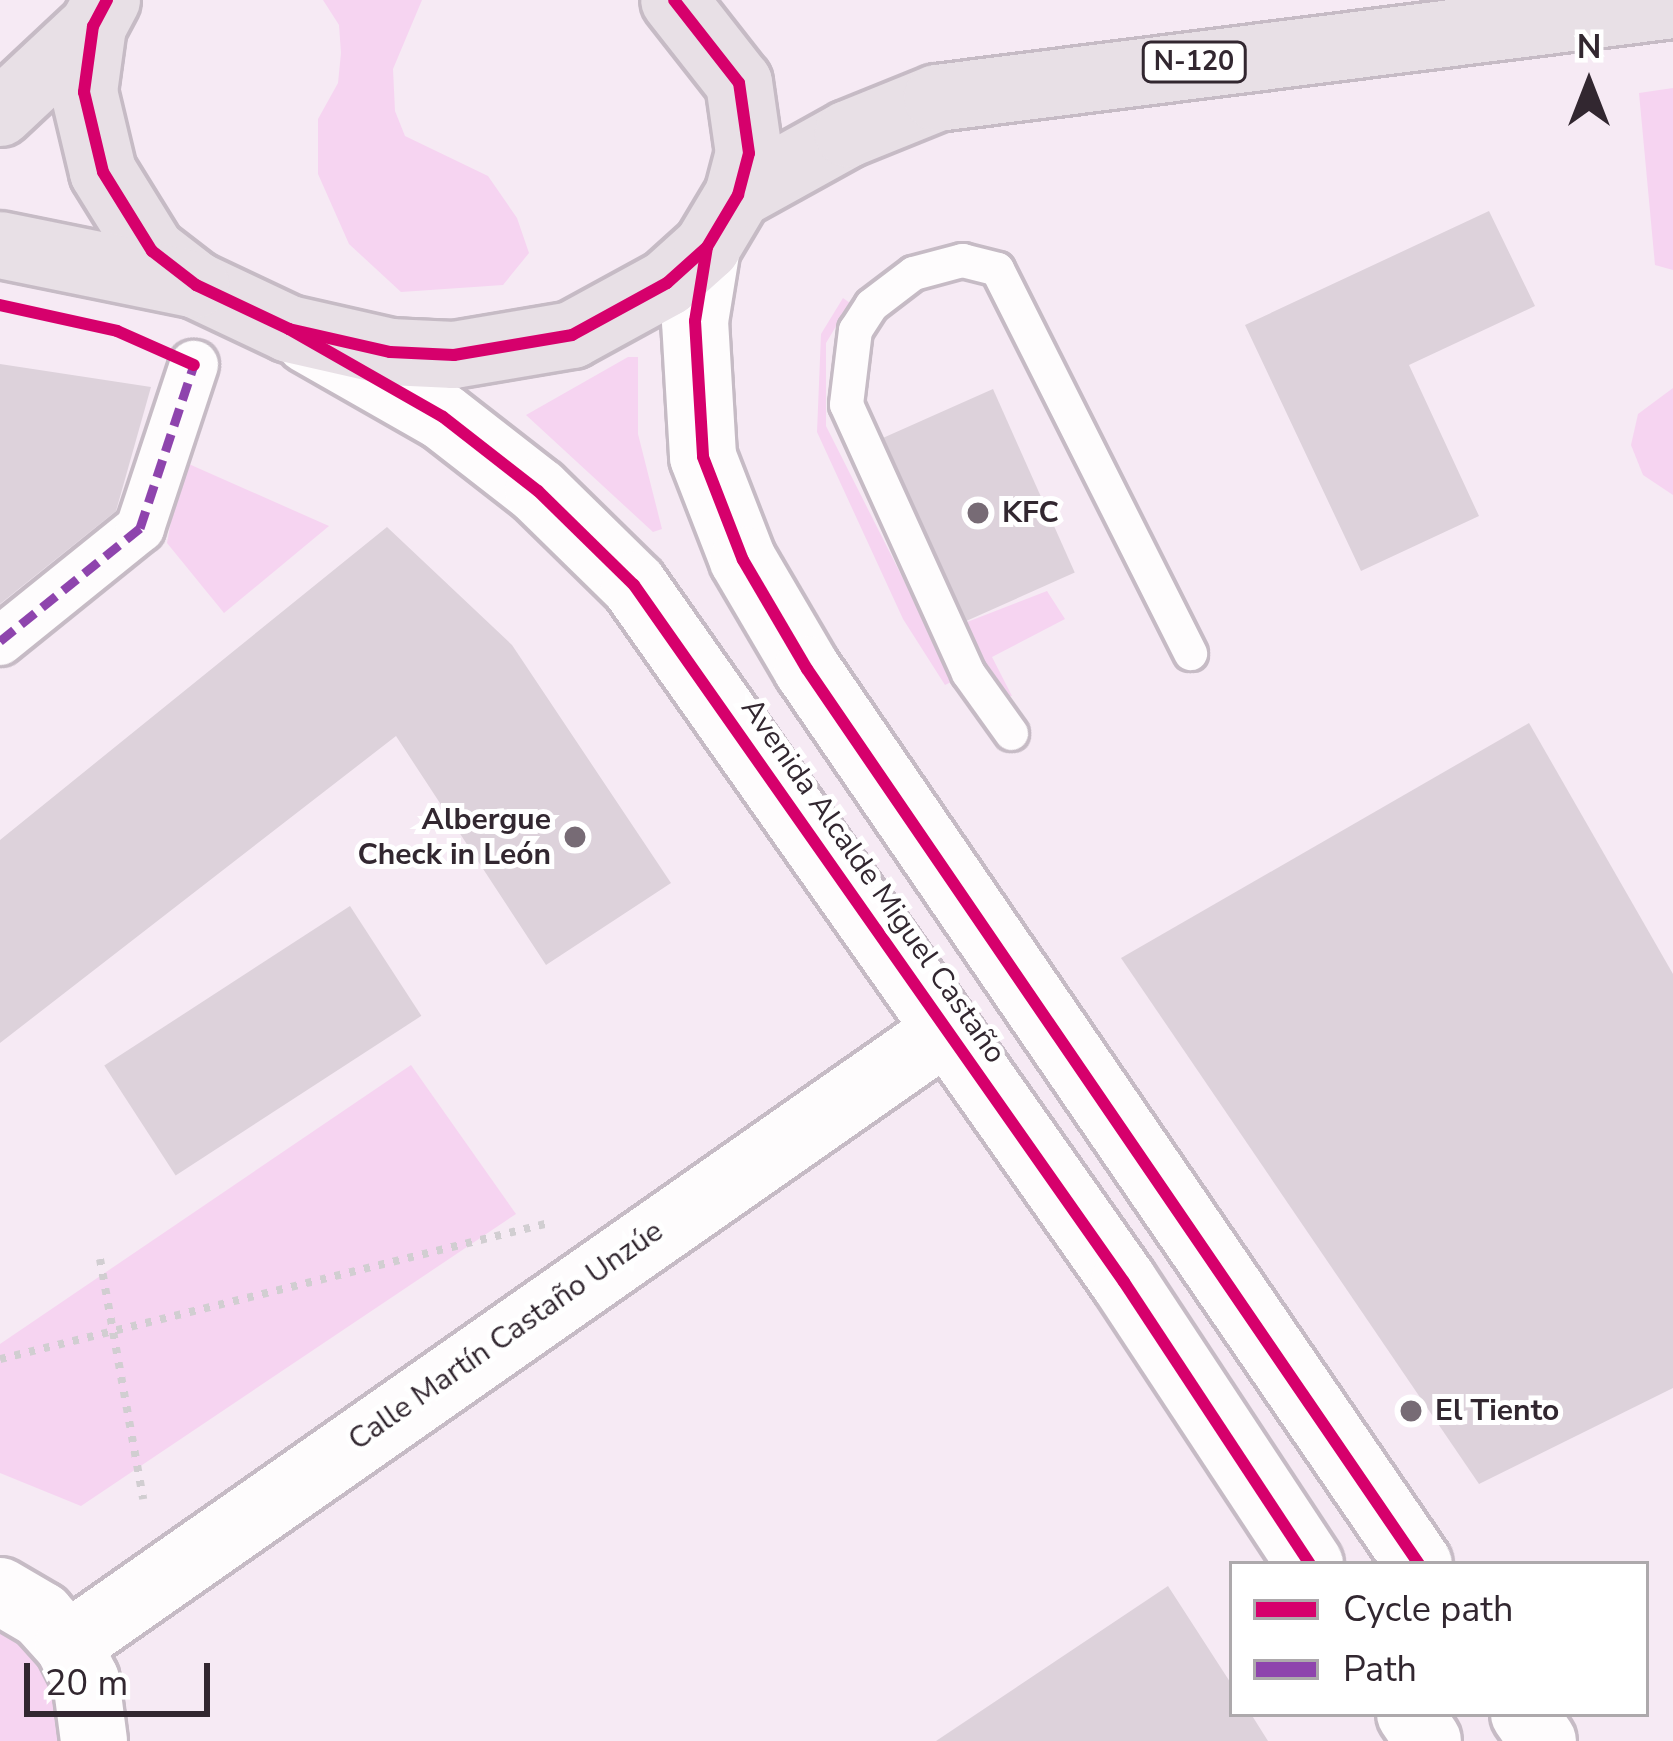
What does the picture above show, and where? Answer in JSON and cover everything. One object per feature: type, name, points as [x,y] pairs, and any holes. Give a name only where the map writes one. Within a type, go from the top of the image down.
[{"type":"highway","points":[[674,0],[739,83],[749,153],[723,221]]},
{"type":"highway","name":"N-120","points":[[100,13],[84,92],[103,172],[152,251],[196,285],[290,329],[390,352],[518,348],[620,312],[723,221],[848,134],[937,98],[1673,5]]},
{"type":"highway","points":[[11,100],[100,13]]},
{"type":"highway","name":"N-120","points":[[0,245],[196,285]]},
{"type":"main road","name":"Avenida Alcalde Miguel Castaño","points":[[723,221],[695,321],[704,457],[743,560],[807,669],[1417,1561]]},
{"type":"main road","name":"Avenida Alcalde Miguel Castaño","points":[[290,329],[443,417],[538,491],[634,585],[947,1030],[1308,1561]]},
{"type":"main road","name":"Calle Martín Castaño Unzúe","points":[[68,1645],[947,1030]]},
{"type":"main road","points":[[0,1591],[41,1615],[68,1645],[86,1680],[94,1741]]},
{"type":"street","points":[[0,641],[140,528],[194,365]]},
{"type":"lane","points":[[1011,733],[968,674],[846,404],[855,330],[883,294],[913,273],[962,260],[997,269],[1190,653]]},
{"type":"path","points":[[0,1359],[549,1223]]},
{"type":"path","points":[[100,1258],[143,1499]]},
{"type":"shaded area","points":[[323,0],[422,0],[393,69],[395,111],[405,136],[488,176],[517,218],[529,253],[503,285],[401,292],[349,244],[318,174],[318,119],[338,83],[341,53],[339,25]]},
{"type":"shaded area","points":[[1673,88],[1673,270],[1655,265],[1639,93]]},
{"type":"shaded area","points":[[843,298],[850,303],[826,343],[826,426],[932,636],[951,682],[945,685],[903,619],[817,432],[821,334]]},
{"type":"shaded area","points":[[628,357],[638,357],[638,434],[662,529],[653,532],[526,415]]},
{"type":"shaded area","points":[[1673,388],[1673,495],[1643,475],[1631,445],[1638,414]]},
{"type":"shaded area","points":[[182,461],[329,526],[224,613],[167,543]]},
{"type":"shaded area","points":[[1047,591],[1065,619],[992,657],[1012,696],[1002,696],[962,624]]},
{"type":"shaded area","points":[[411,1065],[516,1214],[81,1506],[0,1473],[0,1344]]},
{"type":"shaded area","points":[[0,1621],[23,1636],[59,1689],[66,1741],[0,1741]]},
{"type":"building","points":[[1489,211],[1535,306],[1409,365],[1479,516],[1361,571],[1245,325]]},
{"type":"building","points":[[0,364],[151,387],[116,511],[0,604]]},
{"type":"building","points":[[993,389],[1075,573],[965,621],[883,438]]},
{"type":"building","points":[[387,527],[512,645],[671,883],[546,965],[396,736],[0,1043],[0,840]]},
{"type":"building","points":[[1529,723],[1673,974],[1673,1388],[1479,1484],[1121,958]]},
{"type":"building","points":[[350,906],[421,1016],[176,1175],[104,1066]]},
{"type":"building","points":[[1168,1586],[1229,1680],[1229,1717],[1253,1717],[1268,1741],[936,1741]]},
{"type":"marked path","points":[[0,641],[140,528],[194,365]]},
{"type":"cycle path","points":[[107,0],[93,26],[84,92],[103,172],[152,251],[196,285],[289,329],[390,352],[454,355],[572,335],[667,283],[707,247],[738,195],[749,153],[739,83],[674,0]]},
{"type":"cycle path","points":[[707,247],[695,321],[703,457],[743,560],[807,669],[1417,1561]]},
{"type":"cycle path","points":[[0,305],[117,331],[194,365]]},
{"type":"cycle path","points":[[289,329],[443,417],[538,491],[634,585],[1124,1282],[1308,1561]]},
{"type":"place","name":"KFC","points":[[978,513]]},
{"type":"place","name":"Albergue Check in León","points":[[575,837]]},
{"type":"place","name":"El Tiento","points":[[1411,1411]]}]
